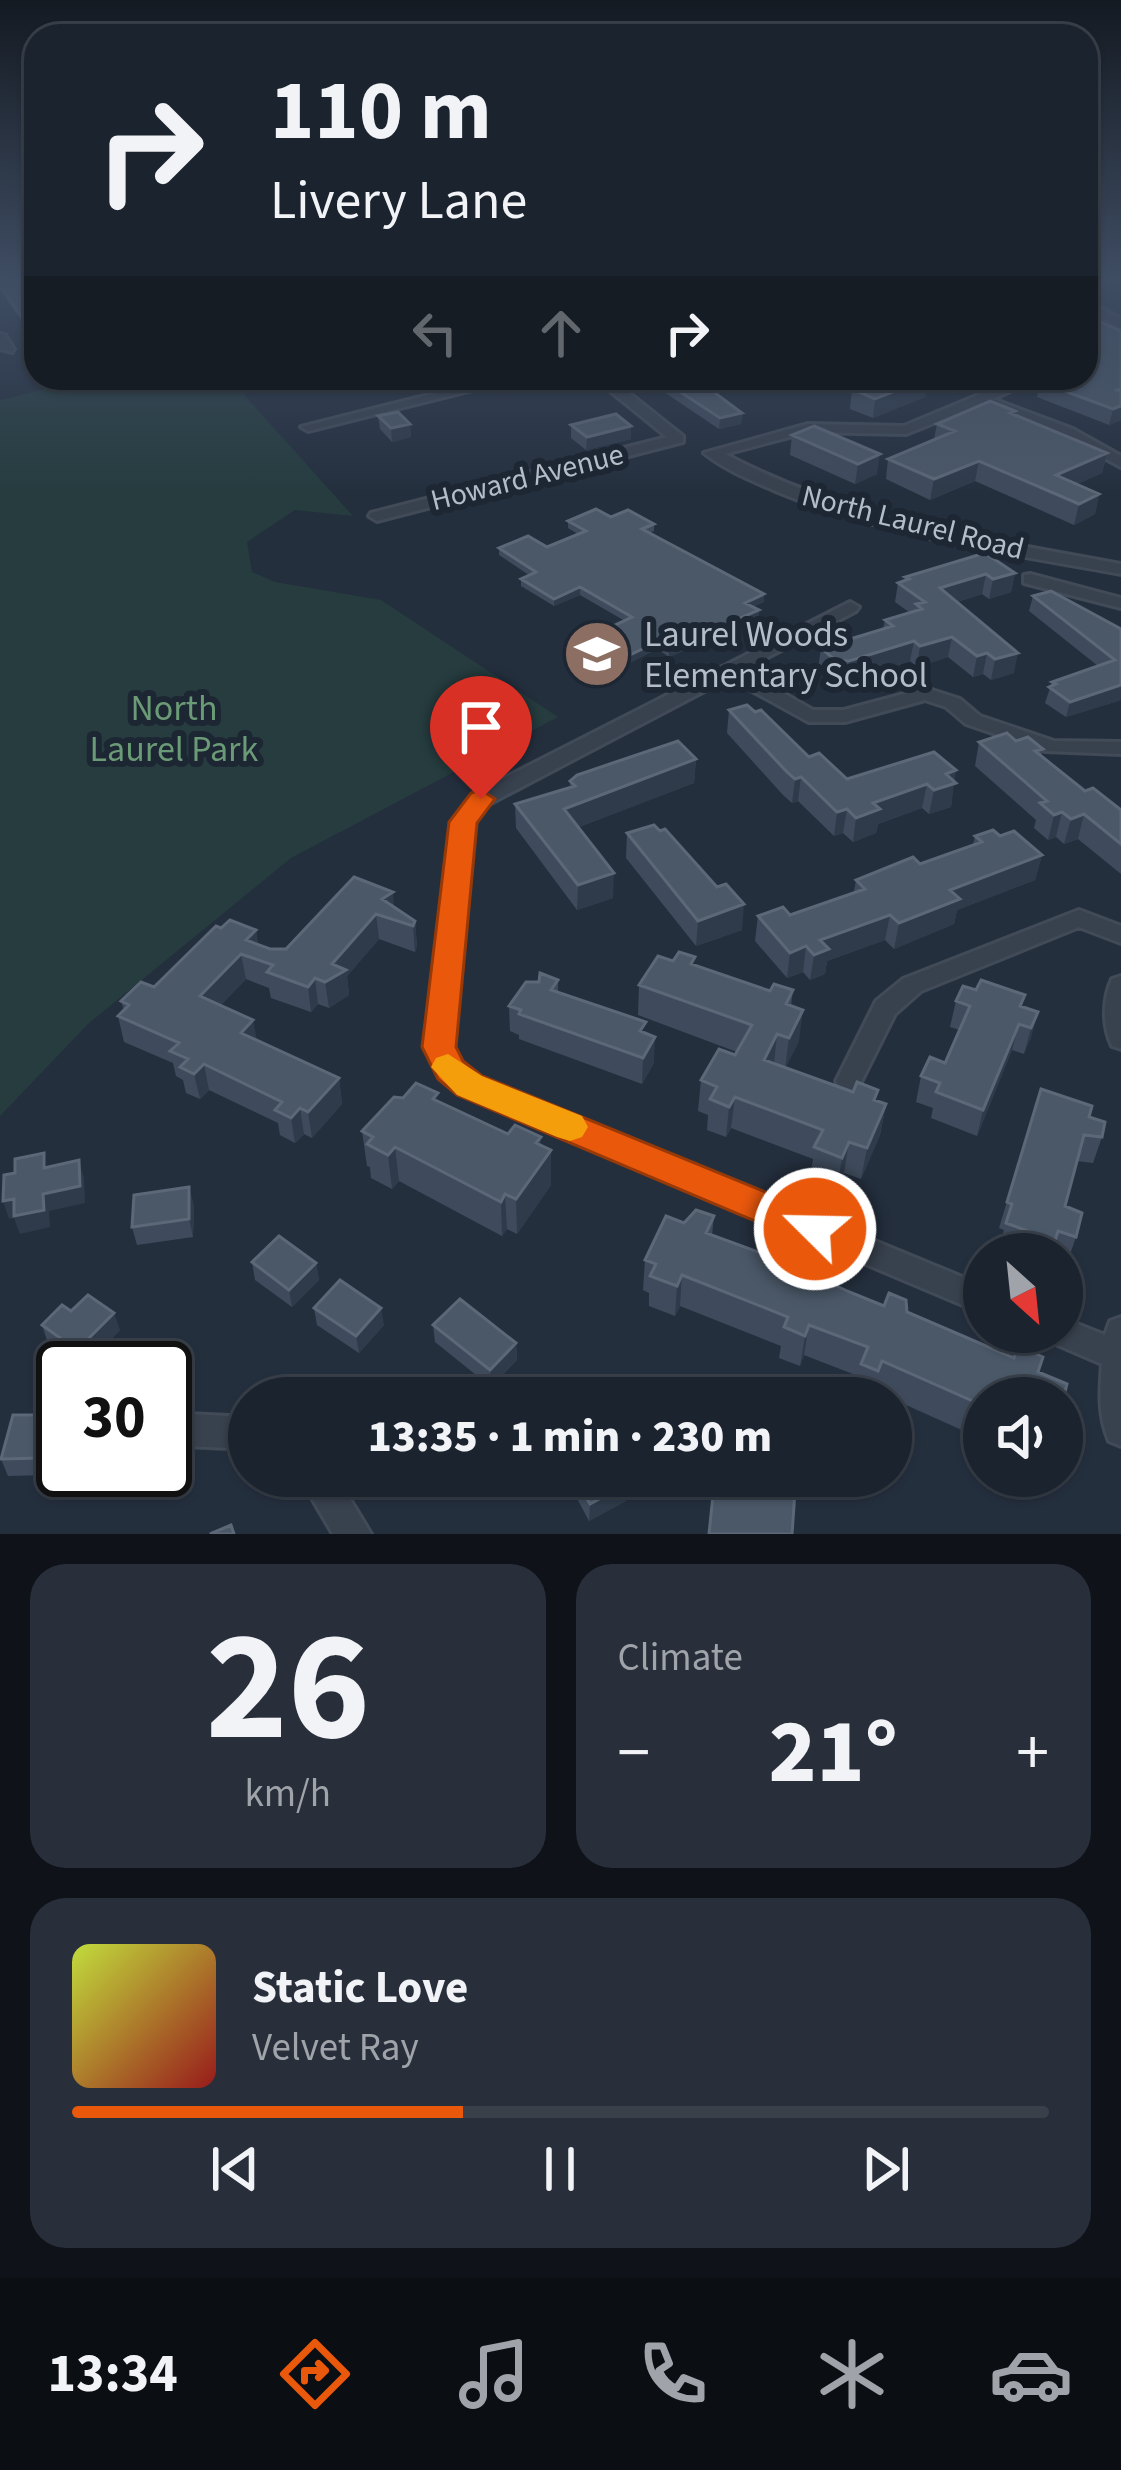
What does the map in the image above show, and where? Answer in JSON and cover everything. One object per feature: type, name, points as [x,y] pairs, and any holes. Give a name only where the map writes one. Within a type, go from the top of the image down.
[{"type":"street","points":[[308,427],[464,390]]},
{"type":"street","name":"Howard Avenue","points":[[377,516],[678,439],[617,390]]},
{"type":"street","points":[[981,399],[1002,390]]},
{"type":"street","points":[[981,399],[1068,432],[1121,462]]},
{"type":"street","name":"North Laurel Road","points":[[981,399],[906,430],[808,428],[712,453],[762,482],[853,513],[1121,569]]},
{"type":"street","points":[[1030,579],[1121,603]]},
{"type":"street","points":[[850,607],[481,799],[463,822],[442,1058],[470,1085],[963,1291]]},
{"type":"street","points":[[729,670],[809,716],[845,716],[926,694],[953,703],[973,720],[1052,747],[1121,748]]},
{"type":"street","points":[[849,1082],[885,1008],[912,985],[1079,918],[1121,935]]},
{"type":"street","points":[[1121,985],[1117,1024],[1121,1039]]},
{"type":"street","points":[[1083,1336],[1118,1343],[1114,1404],[1121,1430]]},
{"type":"street","points":[[192,1430],[228,1432]]},
{"type":"street","points":[[329,1497],[353,1534]]},
{"type":"green space","name":"North Laurel Park","points":[[41,390],[240,390],[353,516],[295,510],[247,542],[252,572],[275,582],[381,600],[558,717],[291,858],[88,1024],[0,1116],[0,400]]},
{"type":"building","points":[[1098,350],[1121,350],[1121,388],[1117,390],[1121,391],[1121,406],[1113,409],[1062,390],[1098,390]]},
{"type":"building","points":[[677,390],[711,390],[742,413],[720,418]]},
{"type":"building","points":[[854,390],[898,390],[875,399]]},
{"type":"building","points":[[990,401],[1107,453],[1056,475],[1099,494],[1079,504],[979,461],[934,479],[888,459],[955,431],[937,424]]},
{"type":"building","points":[[398,412],[410,424],[391,428],[378,416]]},
{"type":"building","points":[[616,414],[631,426],[587,437],[571,425]]},
{"type":"building","points":[[814,426],[880,454],[858,464],[792,435]]},
{"type":"building","name":"Laurel Woods Elementary School","points":[[596,509],[611,517],[628,510],[654,524],[642,529],[764,594],[745,603],[759,610],[669,649],[657,642],[611,664],[577,643],[632,617],[580,587],[554,599],[521,579],[536,572],[499,548],[528,536],[547,547],[586,531],[568,521]]},
{"type":"building","points":[[985,553],[1015,573],[993,579],[986,574],[940,588],[1018,653],[995,659],[987,653],[977,656],[952,637],[920,646],[914,641],[849,661],[835,660],[821,648],[893,626],[885,620],[922,609],[916,604],[925,602],[898,583],[909,579],[905,577]]},
{"type":"building","points":[[1051,591],[1121,629],[1121,685],[1070,702],[1049,687],[1115,660],[1033,596]]},
{"type":"building","points":[[747,705],[755,712],[761,710],[809,757],[819,753],[847,779],[934,752],[956,770],[946,774],[956,783],[934,790],[927,784],[873,803],[880,809],[856,818],[847,809],[837,812],[801,777],[795,779],[786,771],[729,710]]},
{"type":"building","points":[[1007,733],[1016,741],[1028,737],[1043,749],[1035,751],[1085,791],[1093,788],[1121,810],[1121,844],[1084,814],[1071,819],[1062,812],[1054,815],[1040,803],[1047,801],[979,742]]},
{"type":"building","points":[[678,741],[696,759],[564,809],[614,873],[578,885],[515,804],[575,786],[570,781],[577,775]]},
{"type":"building","points":[[654,825],[665,829],[717,887],[726,884],[744,904],[698,921],[627,833]]},
{"type":"building","points":[[993,830],[1000,836],[1014,831],[1042,855],[950,890],[960,899],[899,923],[890,915],[820,940],[829,949],[814,955],[806,946],[790,953],[758,916],[783,907],[790,915],[865,889],[856,880],[913,857],[920,864],[982,842],[975,836]]},
{"type":"building","points":[[354,877],[393,892],[382,899],[415,921],[413,926],[376,914],[332,964],[346,970],[325,982],[315,978],[308,987],[267,972],[273,965],[241,954],[200,996],[253,1020],[241,1033],[339,1078],[308,1112],[300,1108],[291,1118],[275,1110],[282,1102],[204,1064],[194,1074],[180,1067],[188,1059],[170,1051],[179,1043],[118,1016],[129,1005],[121,1001],[141,982],[154,987],[216,926],[221,928],[230,920],[256,930],[246,940],[286,949]]},
{"type":"building","points":[[679,952],[695,957],[691,964],[770,991],[774,984],[793,990],[786,1004],[803,1010],[789,1038],[777,1034],[764,1060],[853,1092],[857,1082],[878,1090],[874,1100],[886,1104],[867,1148],[849,1142],[842,1158],[814,1147],[823,1130],[735,1097],[729,1107],[710,1099],[717,1087],[701,1080],[719,1049],[735,1055],[752,1025],[639,985],[658,956],[673,961]]},
{"type":"building","points":[[540,973],[558,980],[551,990],[646,1022],[640,1031],[655,1037],[643,1058],[519,1014],[521,1010],[509,1006],[526,982],[539,982]]},
{"type":"building","points":[[981,980],[1025,995],[1020,1006],[1038,1012],[1031,1028],[1019,1024],[983,1110],[936,1092],[940,1083],[921,1076],[930,1057],[945,1063],[970,1006],[956,1001],[963,986],[976,990]]},
{"type":"building","points":[[416,1083],[438,1093],[433,1099],[508,1134],[515,1125],[541,1137],[536,1143],[551,1150],[516,1199],[505,1194],[501,1202],[395,1147],[388,1155],[367,1144],[373,1137],[362,1131],[394,1097],[403,1098]]},
{"type":"building","points":[[1041,1089],[1092,1106],[1089,1117],[1105,1122],[1102,1137],[1084,1135],[1065,1206],[1082,1213],[1077,1233],[1033,1233],[1006,1223],[1012,1204],[1007,1202]]},
{"type":"building","points":[[44,1153],[44,1168],[79,1160],[80,1186],[43,1194],[44,1210],[14,1216],[14,1199],[3,1201],[4,1175],[15,1173],[15,1159]]},
{"type":"building","points":[[189,1187],[189,1219],[132,1227],[134,1195]]},
{"type":"building","points":[[696,1210],[714,1216],[706,1233],[808,1270],[819,1261],[833,1266],[827,1281],[884,1306],[889,1293],[906,1300],[907,1312],[963,1336],[963,1353],[1002,1353],[1014,1358],[1016,1353],[1034,1353],[1043,1357],[1038,1372],[1050,1377],[963,1377],[963,1397],[882,1361],[878,1371],[861,1364],[868,1347],[809,1325],[805,1336],[784,1327],[788,1317],[682,1275],[677,1286],[650,1276],[656,1264],[645,1260],[666,1216],[684,1223]]},
{"type":"building","points":[[279,1236],[316,1263],[289,1290],[252,1262]]},
{"type":"building","points":[[340,1280],[381,1308],[356,1336],[314,1308]]},
{"type":"building","points":[[88,1295],[114,1313],[86,1341],[64,1341],[42,1325],[62,1305],[71,1311]]},
{"type":"building","points":[[460,1299],[516,1343],[490,1370],[433,1325]]},
{"type":"building","points":[[13,1415],[36,1415],[36,1458],[1,1459]]},
{"type":"building","points":[[713,1497],[795,1497],[792,1534],[709,1534]]},
{"type":"building","points":[[231,1525],[234,1534],[210,1534]]},
{"type":"slow traffic","points":[[448,1067],[470,1085],[570,1127]]},
{"type":"place","name":"Laurel Woods Elementary School","points":[[597,654]]},
{"type":"route","points":[[481,799],[463,822],[439,1047],[450,1070],[470,1085],[815,1229]]}]
